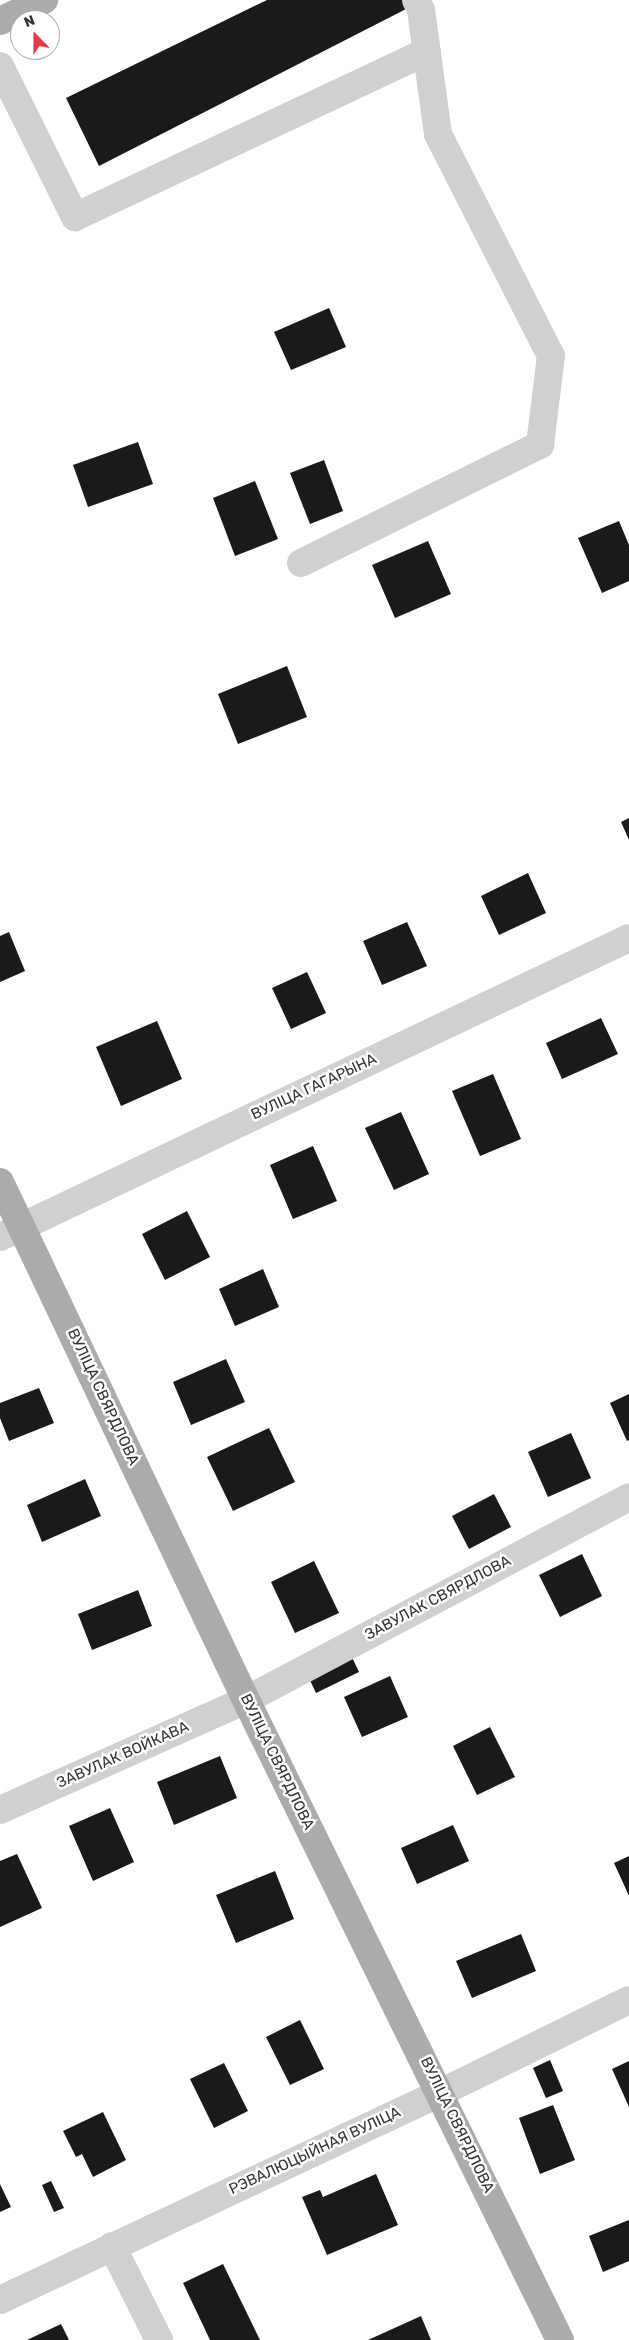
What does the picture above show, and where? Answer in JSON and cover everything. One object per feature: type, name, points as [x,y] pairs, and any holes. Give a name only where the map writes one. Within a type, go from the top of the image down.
[{"type":"main road","points":[[0,21],[44,0]]},
{"type":"main road","name":"ВУЛІЦА СВЯРДЛОВА","points":[[0,1182],[11,1232],[442,2092],[560,2340]]},
{"type":"street","points":[[302,563],[540,445],[551,356],[438,134],[421,10],[416,0]]},
{"type":"street","points":[[0,66],[75,217],[426,50]]},
{"type":"street","name":"ВУЛІЦА ГАГАРЫНА","points":[[11,1232],[629,938]]},
{"type":"street","name":"ЗАВУЛАК СВЯРДЛОВА","points":[[246,1700],[629,1497]]},
{"type":"street","name":"ЗАВУЛАК ВОЙКАВА","points":[[0,1810],[246,1700]]},
{"type":"street","name":"РЭВАЛЮЦЫЙНАЯ ВУЛІЦА","points":[[0,2300],[442,2092],[629,2000]]},
{"type":"street","points":[[112,2246],[159,2340]]},
{"type":"building","points":[[267,0],[406,0],[410,7],[99,166],[66,98]]},
{"type":"building","points":[[329,308],[346,347],[291,370],[274,332]]},
{"type":"building","points":[[138,442],[153,484],[88,507],[73,465]]},
{"type":"building","points":[[324,460],[343,511],[310,524],[290,473]]},
{"type":"building","points":[[255,481],[278,539],[235,556],[213,498]]},
{"type":"building","points":[[619,521],[629,545],[629,581],[602,593],[578,538]]},
{"type":"building","points":[[428,541],[451,594],[395,618],[372,565]]},
{"type":"building","points":[[287,666],[307,717],[238,744],[218,694]]},
{"type":"building","points":[[629,818],[629,840],[621,822]]},
{"type":"building","points":[[528,873],[546,913],[499,935],[481,896]]},
{"type":"building","points":[[407,922],[427,966],[382,985],[363,941]]},
{"type":"building","points":[[9,932],[25,971],[0,982],[0,936]]},
{"type":"building","points":[[307,972],[326,1013],[291,1029],[272,988]]},
{"type":"building","points":[[601,1018],[618,1054],[562,1079],[546,1043]]},
{"type":"building","points":[[157,1021],[182,1079],[121,1106],[96,1047]]},
{"type":"building","points":[[493,1074],[521,1139],[480,1156],[452,1091]]},
{"type":"building","points":[[401,1112],[429,1174],[394,1190],[365,1128]]},
{"type":"building","points":[[313,1146],[337,1201],[293,1219],[270,1165]]},
{"type":"building","points":[[187,1211],[210,1257],[165,1280],[142,1234]]},
{"type":"building","points":[[263,1269],[279,1307],[235,1326],[219,1289]]},
{"type":"building","points":[[226,1359],[245,1402],[191,1425],[173,1382]]},
{"type":"building","points":[[39,1388],[54,1423],[9,1441],[0,1418],[0,1403]]},
{"type":"building","points":[[629,1394],[629,1440],[627,1441],[610,1403]]},
{"type":"building","points":[[269,1428],[295,1482],[233,1511],[207,1457]]},
{"type":"building","points":[[571,1433],[591,1478],[548,1497],[528,1452]]},
{"type":"building","points":[[85,1479],[101,1516],[42,1542],[27,1505]]},
{"type":"building","points":[[494,1494],[511,1527],[469,1549],[452,1516]]},
{"type":"building","points":[[582,1554],[602,1596],[560,1617],[539,1575]]},
{"type":"building","points":[[314,1561],[339,1613],[295,1633],[271,1582]]},
{"type":"building","points":[[138,1590],[152,1626],[92,1650],[78,1614]]},
{"type":"building","points":[[350,1653],[359,1672],[316,1693],[307,1674]]},
{"type":"building","points":[[390,1676],[408,1717],[362,1737],[344,1697]]},
{"type":"building","points":[[490,1727],[515,1777],[477,1795],[453,1746]]},
{"type":"building","points":[[220,1756],[237,1798],[174,1825],[157,1782]]},
{"type":"building","points":[[110,1808],[134,1862],[93,1881],[69,1826]]},
{"type":"building","points":[[453,1825],[469,1861],[417,1884],[401,1848]]},
{"type":"building","points":[[17,1854],[42,1908],[0,1927],[0,1861]]},
{"type":"building","points":[[629,1856],[629,1896],[614,1863]]},
{"type":"building","points":[[275,1871],[294,1919],[236,1943],[216,1895]]},
{"type":"building","points":[[521,1934],[536,1971],[472,1998],[456,1961]]},
{"type":"building","points":[[300,2020],[324,2069],[290,2085],[266,2037]]},
{"type":"building","points":[[550,2060],[563,2091],[546,2098],[533,2068]]},
{"type":"building","points":[[629,2061],[629,2107],[612,2069]]},
{"type":"building","points":[[224,2063],[248,2111],[214,2128],[190,2079]]},
{"type":"building","points":[[553,2105],[575,2160],[540,2174],[519,2118]]},
{"type":"building","points":[[103,2112],[126,2160],[93,2177],[82,2154],[76,2157],[63,2131]]},
{"type":"building","points":[[376,2174],[398,2225],[327,2255],[302,2197],[320,2190],[323,2197]]},
{"type":"building","points":[[51,2181],[64,2208],[54,2212],[42,2185]]},
{"type":"building","points":[[0,2184],[11,2207],[0,2212]]},
{"type":"building","points":[[629,2220],[629,2261],[603,2272],[589,2236]]},
{"type":"building","points":[[223,2264],[260,2340],[210,2340],[183,2283]]},
{"type":"building","points":[[421,2316],[431,2340],[368,2340]]},
{"type":"building","points":[[61,2324],[69,2340],[27,2340]]}]
